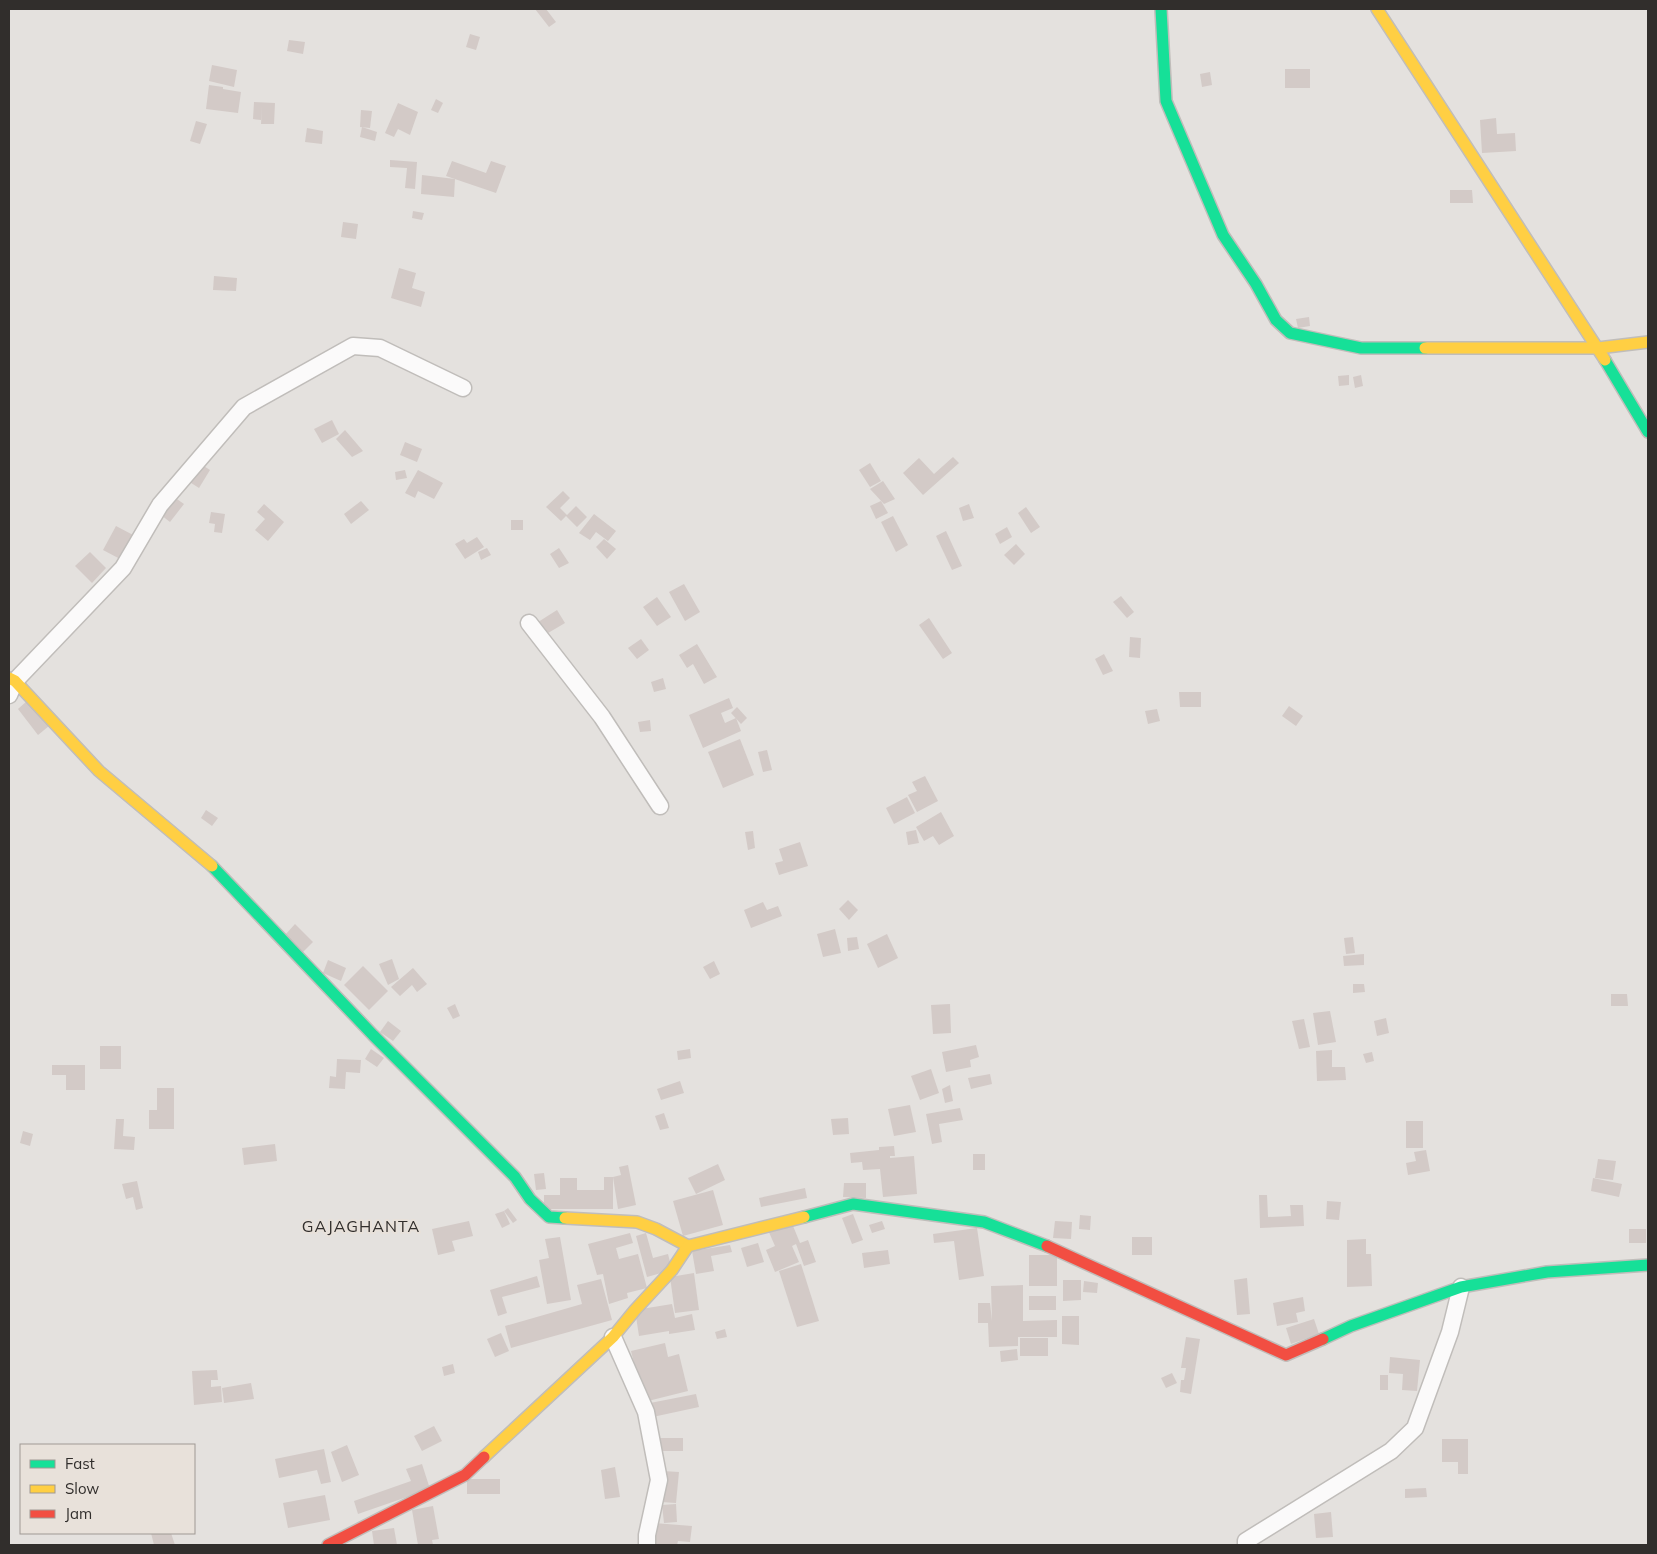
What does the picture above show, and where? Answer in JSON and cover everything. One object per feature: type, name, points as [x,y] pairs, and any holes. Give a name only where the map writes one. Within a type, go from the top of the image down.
[{"type":"street","points":[[1161,9],[1166,101],[1223,235],[1256,284],[1276,320],[1290,334],[1361,348],[1598,348],[1648,342]]},
{"type":"street","points":[[1378,9],[1598,348],[1648,432]]},
{"type":"street","points":[[463,388],[380,348],[353,346],[244,407],[160,505],[123,568],[11,685],[99,771],[211,865],[373,1034],[515,1177],[530,1199],[549,1217],[637,1222],[656,1229],[688,1246]]},
{"type":"street","points":[[529,623],[602,717],[660,806]]},
{"type":"street","points":[[328,1545],[465,1475],[613,1337],[672,1270],[688,1246],[852,1204],[984,1222],[1057,1250],[1286,1355],[1351,1326],[1461,1287],[1547,1272],[1648,1265]]},
{"type":"street","points":[[1246,1545],[1246,1541],[1391,1452],[1415,1428],[1450,1332],[1461,1287]]},
{"type":"street","points":[[613,1337],[646,1412],[659,1480],[647,1535],[647,1545]]},
{"type":"building","points":[[535,9],[546,9],[556,22],[549,27]]},
{"type":"building","points":[[470,34],[480,37],[476,50],[466,47]]},
{"type":"building","points":[[289,40],[305,42],[303,54],[287,51]]},
{"type":"building","points":[[212,65],[237,70],[234,87],[209,81]]},
{"type":"building","points":[[1285,69],[1310,69],[1310,88],[1285,88]]},
{"type":"building","points":[[1210,72],[1212,85],[1202,87],[1200,74]]},
{"type":"building","points":[[209,85],[241,92],[238,113],[206,109]]},
{"type":"building","points":[[436,99],[443,103],[438,113],[431,110]]},
{"type":"building","points":[[254,102],[275,103],[274,124],[261,124],[262,106],[261,120],[253,119]]},
{"type":"building","points":[[398,103],[418,112],[410,135],[398,129],[394,137],[385,133]]},
{"type":"building","points":[[361,110],[372,111],[370,128],[360,127]]},
{"type":"building","points":[[1496,118],[1497,134],[1515,133],[1516,151],[1482,153],[1480,120]]},
{"type":"building","points":[[196,121],[207,124],[200,144],[190,141]]},
{"type":"building","points":[[362,127],[377,132],[375,141],[360,137]]},
{"type":"building","points":[[307,128],[323,131],[322,144],[305,142]]},
{"type":"building","points":[[390,160],[417,162],[415,189],[405,188],[407,168],[390,167]]},
{"type":"building","points":[[452,161],[486,173],[491,161],[506,166],[496,193],[446,176]]},
{"type":"building","points":[[422,175],[455,179],[454,197],[421,194]]},
{"type":"building","points":[[1450,190],[1472,190],[1473,203],[1450,203]]},
{"type":"building","points":[[413,211],[424,213],[422,220],[412,218]]},
{"type":"building","points":[[343,222],[358,224],[356,239],[341,237]]},
{"type":"building","points":[[399,268],[416,273],[412,288],[425,292],[421,307],[391,298]]},
{"type":"building","points":[[214,276],[237,278],[236,291],[213,290]]},
{"type":"building","points":[[1309,317],[1310,326],[1298,328],[1296,319]]},
{"type":"building","points":[[1349,375],[1349,385],[1339,386],[1338,376]]},
{"type":"building","points":[[1361,375],[1363,386],[1355,388],[1353,377]]},
{"type":"building","points":[[332,420],[339,434],[322,443],[314,429]]},
{"type":"building","points":[[345,430],[363,451],[352,457],[336,439]]},
{"type":"building","points":[[405,442],[422,449],[417,462],[400,455]]},
{"type":"building","points":[[953,457],[959,463],[923,495],[903,473],[919,458],[934,474]]},
{"type":"building","points":[[199,463],[210,470],[199,488],[188,481]]},
{"type":"building","points":[[870,463],[881,481],[870,487],[859,470]]},
{"type":"building","points":[[405,470],[407,478],[396,480],[395,472]]},
{"type":"building","points":[[418,470],[443,483],[434,499],[418,491],[415,498],[405,493]]},
{"type":"building","points":[[883,481],[895,499],[884,504],[870,489]]},
{"type":"building","points":[[563,491],[570,498],[560,508],[567,515],[576,506],[587,517],[577,527],[566,516],[561,521],[546,507]]},
{"type":"building","points":[[174,497],[184,504],[170,522],[161,515]]},
{"type":"building","points":[[361,501],[369,510],[351,524],[344,514]]},
{"type":"building","points":[[881,501],[888,513],[876,519],[870,506]]},
{"type":"building","points":[[264,504],[284,522],[268,541],[255,530],[265,519],[257,512]]},
{"type":"building","points":[[969,504],[974,518],[963,521],[959,508]]},
{"type":"building","points":[[1026,507],[1040,527],[1031,533],[1018,513]]},
{"type":"building","points":[[211,512],[225,514],[222,533],[214,532],[215,524],[209,523]]},
{"type":"building","points":[[594,514],[616,531],[608,541],[596,532],[590,540],[579,533]]},
{"type":"building","points":[[893,516],[908,545],[896,552],[881,522]]},
{"type":"building","points":[[511,520],[523,520],[523,530],[511,530]]},
{"type":"building","points":[[116,526],[135,536],[122,560],[103,550]]},
{"type":"building","points":[[1007,527],[1012,537],[1000,544],[995,534]]},
{"type":"building","points":[[946,531],[962,566],[952,570],[936,536]]},
{"type":"building","points":[[477,537],[484,547],[465,559],[455,544],[464,539],[467,543]]},
{"type":"building","points":[[604,539],[616,549],[607,559],[596,547]]},
{"type":"building","points":[[1016,544],[1025,554],[1014,565],[1004,555]]},
{"type":"building","points":[[487,548],[491,555],[481,560],[478,552]]},
{"type":"building","points":[[559,548],[569,563],[559,568],[550,554]]},
{"type":"building","points":[[90,552],[106,568],[92,583],[75,566]]},
{"type":"building","points":[[684,584],[700,612],[685,621],[669,592]]},
{"type":"building","points":[[1121,596],[1134,612],[1127,618],[1113,602]]},
{"type":"building","points":[[657,597],[671,617],[657,626],[643,607]]},
{"type":"building","points":[[557,610],[565,623],[543,636],[535,624]]},
{"type":"building","points":[[929,618],[952,653],[943,659],[919,625]]},
{"type":"building","points":[[1130,637],[1141,638],[1140,658],[1129,657]]},
{"type":"building","points":[[641,639],[649,650],[637,659],[628,648]]},
{"type":"building","points":[[697,644],[717,677],[704,684],[693,664],[687,668],[679,655]]},
{"type":"building","points":[[1104,654],[1113,671],[1103,675],[1095,659]]},
{"type":"building","points":[[663,678],[666,689],[654,692],[651,682]]},
{"type":"building","points":[[1179,692],[1201,692],[1201,707],[1180,707]]},
{"type":"building","points":[[729,698],[733,708],[721,713],[725,723],[736,718],[741,731],[703,748],[689,715]]},
{"type":"building","points":[[27,701],[49,726],[38,735],[18,709]]},
{"type":"building","points":[[1289,706],[1303,716],[1296,726],[1282,716]]},
{"type":"building","points":[[737,707],[747,718],[741,724],[731,713]]},
{"type":"building","points":[[1157,709],[1160,721],[1148,724],[1145,711]]},
{"type":"building","points":[[650,720],[651,731],[640,732],[638,722]]},
{"type":"building","points":[[740,739],[754,775],[723,788],[708,752]]},
{"type":"building","points":[[767,750],[772,770],[763,772],[758,752]]},
{"type":"building","points":[[925,776],[938,801],[917,812],[908,795],[917,791],[912,782]]},
{"type":"building","points":[[907,797],[915,813],[894,824],[886,808]]},
{"type":"building","points":[[206,810],[218,818],[212,826],[201,818]]},
{"type":"building","points":[[941,812],[954,836],[939,845],[933,836],[924,841],[916,827]]},
{"type":"building","points":[[916,830],[919,843],[908,845],[906,832]]},
{"type":"building","points":[[753,831],[755,848],[748,850],[745,832]]},
{"type":"building","points":[[800,842],[808,866],[779,875],[775,863],[783,861],[779,849]]},
{"type":"building","points":[[848,900],[858,910],[849,920],[839,909]]},
{"type":"building","points":[[763,902],[767,910],[778,906],[782,916],[751,928],[744,910]]},
{"type":"building","points":[[295,924],[313,942],[302,953],[285,935]]},
{"type":"building","points":[[835,929],[841,953],[823,957],[817,934]]},
{"type":"building","points":[[887,934],[898,958],[878,968],[867,944]]},
{"type":"building","points":[[857,937],[859,949],[848,951],[847,938]]},
{"type":"building","points":[[1353,937],[1355,953],[1346,954],[1344,938]]},
{"type":"building","points":[[1364,954],[1364,965],[1344,966],[1343,956]]},
{"type":"building","points":[[392,959],[399,979],[388,985],[379,964]]},
{"type":"building","points":[[328,960],[346,968],[341,981],[323,973]]},
{"type":"building","points":[[714,961],[720,974],[710,979],[703,967]]},
{"type":"building","points":[[363,966],[388,991],[369,1010],[344,985]]},
{"type":"building","points":[[413,968],[427,984],[417,992],[412,985],[400,996],[391,987]]},
{"type":"building","points":[[1353,984],[1364,984],[1365,992],[1353,993]]},
{"type":"building","points":[[1611,994],[1627,994],[1628,1006],[1611,1006]]},
{"type":"building","points":[[455,1004],[460,1016],[453,1019],[447,1008]]},
{"type":"building","points":[[950,1004],[951,1033],[933,1034],[931,1005]]},
{"type":"building","points":[[1330,1011],[1336,1042],[1318,1045],[1313,1013]]},
{"type":"building","points":[[1386,1018],[1389,1033],[1377,1036],[1374,1021]]},
{"type":"building","points":[[1304,1019],[1310,1047],[1299,1049],[1292,1021]]},
{"type":"building","points":[[388,1021],[401,1031],[393,1041],[380,1032]]},
{"type":"building","points":[[976,1045],[979,1057],[970,1060],[971,1067],[946,1072],[942,1052]]},
{"type":"building","points":[[100,1046],[121,1046],[121,1069],[100,1069]]},
{"type":"building","points":[[371,1049],[384,1058],[377,1067],[365,1059]]},
{"type":"building","points":[[690,1049],[691,1058],[678,1060],[677,1051]]},
{"type":"building","points":[[1332,1050],[1332,1067],[1345,1067],[1346,1080],[1317,1081],[1316,1051]]},
{"type":"building","points":[[1372,1052],[1374,1061],[1366,1063],[1363,1054]]},
{"type":"building","points":[[337,1059],[361,1060],[360,1073],[346,1072],[345,1089],[329,1088],[330,1076],[336,1077]]},
{"type":"building","points":[[52,1065],[85,1065],[85,1090],[66,1090],[66,1075],[52,1075]]},
{"type":"building","points":[[931,1069],[939,1093],[920,1100],[911,1076]]},
{"type":"building","points":[[990,1074],[992,1084],[971,1089],[968,1078]]},
{"type":"building","points":[[680,1081],[684,1093],[661,1100],[657,1089]]},
{"type":"building","points":[[950,1085],[953,1101],[945,1103],[942,1089]]},
{"type":"building","points":[[157,1088],[174,1088],[174,1129],[149,1129],[149,1110],[157,1110]]},
{"type":"building","points":[[910,1105],[916,1132],[894,1136],[888,1109]]},
{"type":"building","points":[[960,1108],[963,1120],[939,1124],[942,1142],[932,1144],[926,1114]]},
{"type":"building","points":[[664,1113],[669,1128],[660,1130],[655,1116]]},
{"type":"building","points":[[848,1118],[849,1134],[833,1135],[831,1119]]},
{"type":"building","points":[[116,1119],[124,1119],[123,1136],[135,1137],[134,1150],[114,1149]]},
{"type":"building","points":[[1406,1121],[1423,1121],[1423,1148],[1406,1148]]},
{"type":"building","points":[[23,1131],[33,1134],[30,1146],[20,1143]]},
{"type":"building","points":[[275,1144],[277,1161],[244,1165],[242,1148]]},
{"type":"building","points":[[894,1146],[895,1156],[890,1156],[890,1158],[914,1156],[917,1194],[883,1197],[880,1169],[863,1170],[862,1162],[851,1163],[850,1153],[879,1150],[879,1147]]},
{"type":"building","points":[[1426,1150],[1430,1171],[1408,1175],[1406,1163],[1416,1161],[1414,1152]]},
{"type":"building","points":[[973,1154],[985,1154],[985,1170],[973,1170]]},
{"type":"building","points":[[1598,1159],[1616,1161],[1613,1180],[1595,1178]]},
{"type":"building","points":[[718,1164],[725,1180],[696,1194],[688,1178]]},
{"type":"building","points":[[628,1165],[636,1205],[618,1209],[613,1177],[621,1175],[619,1167]]},
{"type":"building","points":[[544,1173],[546,1189],[536,1190],[534,1174]]},
{"type":"building","points":[[604,1177],[613,1177],[613,1209],[544,1209],[544,1195],[560,1195],[560,1178],[577,1178],[577,1190],[604,1190]]},
{"type":"building","points":[[1593,1178],[1622,1184],[1619,1197],[1591,1191]]},
{"type":"building","points":[[137,1181],[143,1208],[136,1210],[133,1197],[126,1199],[122,1184]]},
{"type":"building","points":[[844,1183],[866,1183],[866,1198],[843,1197]]},
{"type":"building","points":[[805,1188],[807,1198],[761,1207],[759,1198]]},
{"type":"building","points":[[713,1190],[723,1225],[683,1236],[673,1201]]},
{"type":"building","points":[[1259,1195],[1267,1195],[1268,1217],[1291,1216],[1290,1205],[1303,1205],[1304,1226],[1260,1228]]},
{"type":"building","points":[[1327,1201],[1341,1202],[1339,1220],[1326,1219]]},
{"type":"building","points":[[508,1208],[517,1220],[513,1223],[504,1211]]},
{"type":"building","points":[[504,1211],[510,1224],[502,1228],[495,1214]]},
{"type":"building","points":[[853,1214],[863,1240],[852,1244],[842,1218]]},
{"type":"building","points":[[1080,1215],[1091,1216],[1090,1230],[1079,1229]]},
{"type":"building","points":[[469,1221],[473,1236],[452,1241],[455,1251],[438,1255],[432,1229]]},
{"type":"building","points":[[791,1221],[800,1243],[808,1240],[816,1262],[804,1266],[796,1244],[792,1246],[799,1262],[775,1272],[766,1250],[775,1246],[768,1230]]},
{"type":"building","points":[[882,1221],[885,1229],[872,1233],[869,1225]]},
{"type":"building","points":[[1055,1221],[1072,1222],[1071,1239],[1053,1238]]},
{"type":"building","points":[[977,1228],[984,1276],[959,1280],[954,1241],[934,1243],[933,1234]]},
{"type":"building","points":[[1629,1229],[1646,1229],[1646,1243],[1629,1243]]},
{"type":"building","points":[[630,1233],[633,1243],[616,1248],[619,1259],[638,1254],[647,1288],[627,1293],[628,1298],[609,1304],[603,1274],[597,1275],[588,1244]]},
{"type":"building","points":[[646,1233],[653,1258],[668,1254],[672,1270],[647,1277],[636,1236]]},
{"type":"building","points":[[560,1237],[571,1300],[547,1304],[539,1260],[549,1258],[545,1239]]},
{"type":"building","points":[[1132,1237],[1152,1237],[1152,1255],[1132,1255]]},
{"type":"building","points":[[1366,1239],[1366,1254],[1371,1254],[1372,1286],[1347,1287],[1347,1240]]},
{"type":"building","points":[[758,1243],[764,1262],[747,1267],[741,1248]]},
{"type":"building","points":[[730,1245],[732,1252],[711,1256],[714,1271],[696,1274],[692,1251]]},
{"type":"building","points":[[888,1250],[890,1264],[864,1268],[862,1253]]},
{"type":"building","points":[[1029,1255],[1057,1255],[1057,1286],[1029,1286]]},
{"type":"building","points":[[801,1264],[819,1321],[797,1327],[779,1271]]},
{"type":"building","points":[[694,1273],[699,1310],[675,1313],[670,1277]]},
{"type":"building","points":[[537,1276],[540,1287],[502,1297],[507,1313],[498,1316],[490,1290]]},
{"type":"building","points":[[1247,1278],[1250,1314],[1237,1315],[1234,1280]]},
{"type":"building","points":[[601,1279],[612,1320],[511,1348],[505,1326],[582,1304],[577,1285]]},
{"type":"building","points":[[1063,1280],[1081,1280],[1081,1300],[1063,1301]]},
{"type":"building","points":[[1084,1281],[1098,1283],[1097,1293],[1083,1292]]},
{"type":"building","points":[[1023,1285],[1023,1321],[1057,1320],[1057,1337],[1018,1337],[1018,1346],[989,1347],[988,1323],[978,1323],[978,1303],[990,1303],[992,1321],[991,1286]]},
{"type":"building","points":[[1029,1296],[1056,1296],[1056,1310],[1029,1310]]},
{"type":"building","points":[[1303,1297],[1305,1311],[1296,1313],[1298,1322],[1277,1326],[1273,1303]]},
{"type":"building","points":[[672,1304],[675,1318],[692,1314],[695,1330],[669,1334],[669,1331],[639,1336],[635,1310]]},
{"type":"building","points":[[1062,1316],[1079,1316],[1079,1345],[1062,1344]]},
{"type":"building","points":[[1314,1319],[1319,1334],[1291,1344],[1286,1328]]},
{"type":"building","points":[[725,1329],[727,1337],[717,1339],[715,1332]]},
{"type":"building","points":[[501,1333],[509,1351],[495,1357],[487,1339]]},
{"type":"building","points":[[1186,1337],[1200,1339],[1191,1394],[1180,1392],[1181,1380],[1184,1380],[1186,1368],[1181,1368]]},
{"type":"building","points":[[1020,1338],[1048,1338],[1048,1356],[1020,1356]]},
{"type":"building","points":[[665,1343],[668,1357],[679,1354],[688,1391],[644,1402],[631,1351]]},
{"type":"building","points":[[1017,1349],[1018,1360],[1001,1362],[1000,1351]]},
{"type":"building","points":[[1390,1357],[1420,1360],[1417,1391],[1402,1390],[1403,1374],[1389,1373]]},
{"type":"building","points":[[453,1364],[455,1373],[444,1376],[442,1367]]},
{"type":"building","points":[[217,1370],[218,1380],[211,1380],[211,1387],[221,1386],[222,1402],[194,1405],[192,1371]]},
{"type":"building","points":[[1172,1373],[1177,1383],[1166,1388],[1161,1378]]},
{"type":"building","points":[[1380,1375],[1388,1375],[1388,1390],[1380,1390]]},
{"type":"building","points":[[251,1383],[254,1399],[224,1403],[222,1388]]},
{"type":"building","points":[[696,1394],[699,1407],[648,1418],[645,1404]]},
{"type":"building","points":[[434,1426],[442,1441],[422,1451],[414,1436]]},
{"type":"building","points":[[657,1438],[683,1438],[683,1451],[657,1451]]},
{"type":"building","points":[[1442,1439],[1468,1439],[1468,1474],[1458,1474],[1458,1462],[1442,1462]]},
{"type":"building","points":[[347,1445],[359,1475],[342,1482],[331,1452]]},
{"type":"building","points":[[324,1449],[331,1482],[321,1484],[317,1470],[279,1478],[275,1459]]},
{"type":"building","points":[[422,1464],[430,1489],[358,1514],[354,1501],[411,1481],[406,1469]]},
{"type":"building","points":[[615,1467],[620,1497],[605,1499],[601,1470]]},
{"type":"building","points":[[663,1471],[679,1472],[676,1503],[661,1502]]},
{"type":"building","points":[[467,1479],[500,1479],[500,1494],[467,1494]]},
{"type":"building","points":[[1426,1488],[1427,1497],[1405,1498],[1405,1489]]},
{"type":"building","points":[[325,1495],[330,1520],[288,1528],[283,1503]]},
{"type":"building","points":[[676,1504],[677,1522],[664,1523],[662,1505]]},
{"type":"building","points":[[433,1506],[439,1539],[432,1540],[433,1545],[418,1545],[412,1510]]},
{"type":"building","points":[[1331,1512],[1333,1537],[1316,1538],[1314,1514]]},
{"type":"building","points":[[654,1523],[692,1526],[690,1542],[678,1541],[677,1545],[652,1545]]},
{"type":"building","points":[[394,1528],[397,1545],[374,1545],[372,1531]]},
{"type":"building","points":[[151,1534],[171,1534],[175,1545],[154,1545]]},
{"type":"traffic: fast","points":[[1161,9],[1166,101],[1223,235],[1256,284],[1276,320],[1290,333],[1361,348],[1425,348]]},
{"type":"traffic: fast","points":[[1605,360],[1648,432]]},
{"type":"traffic: fast","points":[[212,866],[373,1035],[515,1177],[530,1199],[549,1217],[565,1218]]},
{"type":"traffic: fast","points":[[804,1217],[853,1204],[984,1222],[1047,1246]]},
{"type":"traffic: fast","points":[[1323,1339],[1351,1326],[1461,1287],[1547,1272],[1648,1265]]},
{"type":"traffic: slow","points":[[1377,9],[1605,360]]},
{"type":"traffic: slow","points":[[1425,348],[1598,348],[1648,342]]},
{"type":"traffic: slow","points":[[9,678],[15,681],[99,771],[212,866]]},
{"type":"traffic: slow","points":[[484,1457],[613,1337],[672,1270],[688,1246],[804,1217]]},
{"type":"traffic: slow","points":[[565,1218],[637,1222],[656,1229],[688,1246]]},
{"type":"traffic: jam","points":[[1047,1246],[1286,1355],[1323,1339]]},
{"type":"traffic: jam","points":[[328,1545],[465,1475],[484,1457]]},
{"type":"district","name":"GAJAGHANTA","points":[[361,1226]]}]
